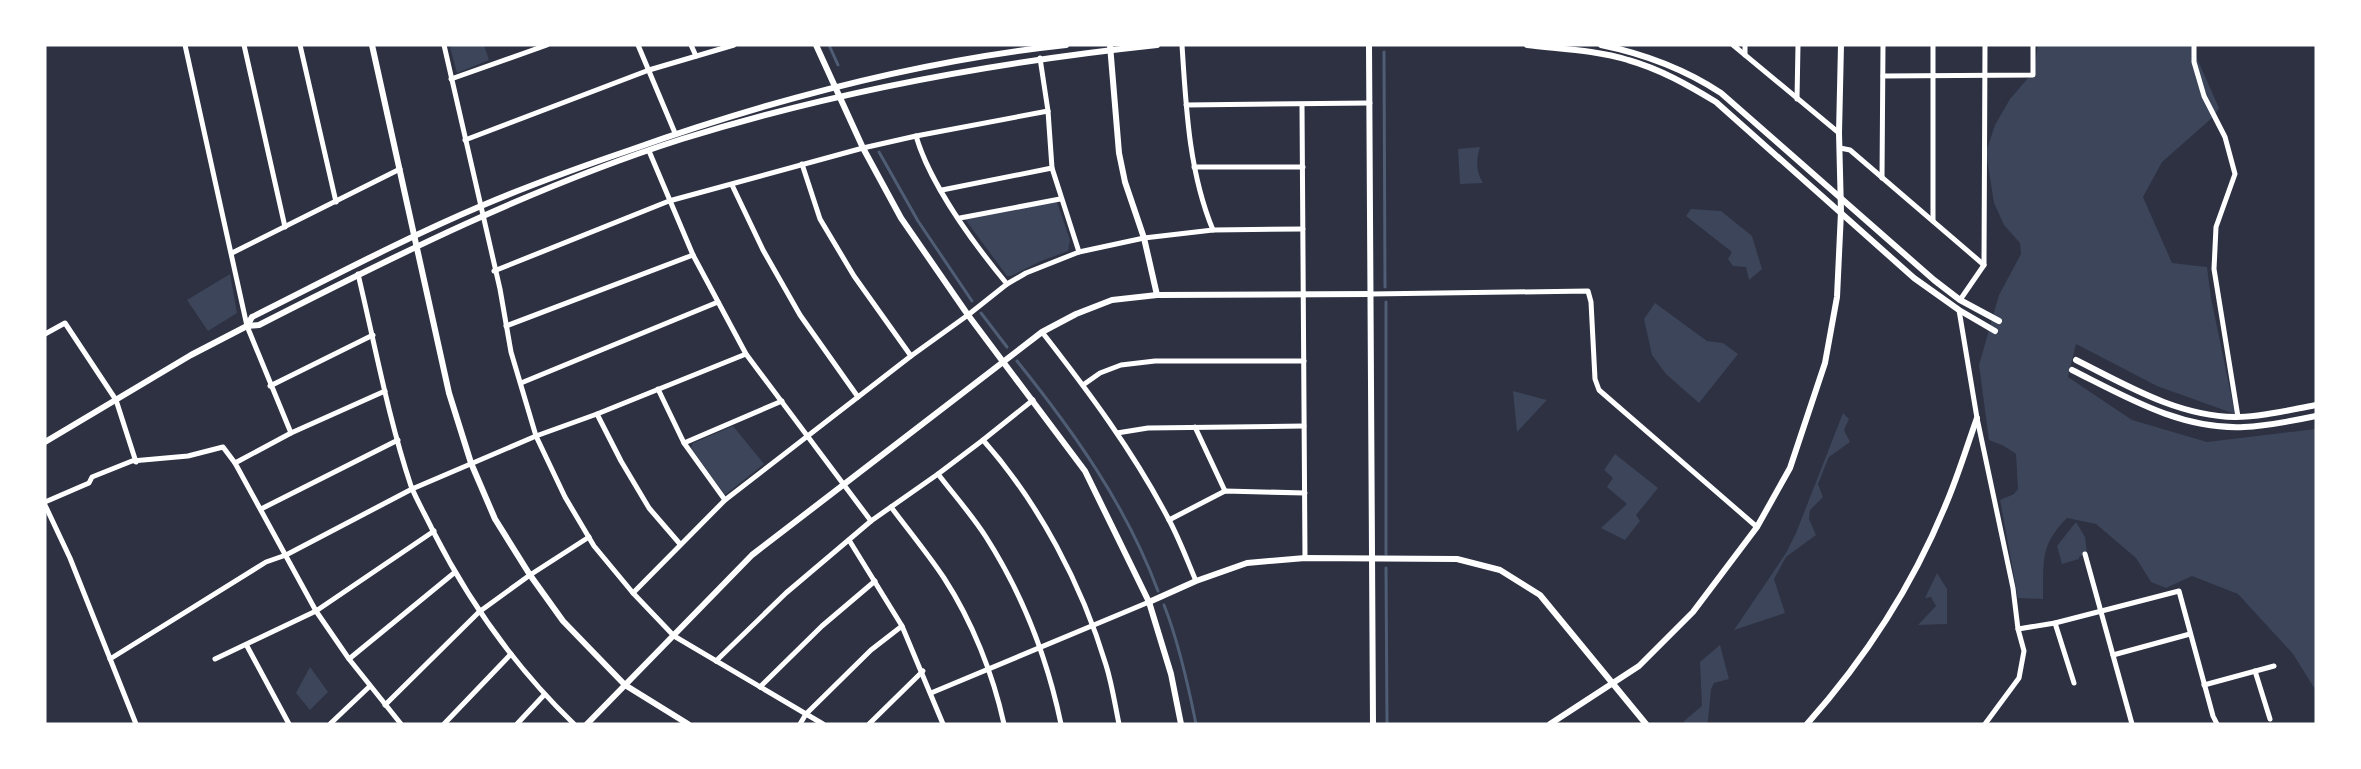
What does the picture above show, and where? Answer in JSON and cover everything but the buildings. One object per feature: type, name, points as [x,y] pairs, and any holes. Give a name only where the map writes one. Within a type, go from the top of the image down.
[{"type":"street","points":[[185,45],[247,326],[291,433]]},
{"type":"street","points":[[244,45],[285,227]]},
{"type":"street","points":[[300,45],[336,202]]},
{"type":"street","points":[[372,45],[449,393],[471,463],[495,519],[530,575],[563,621],[625,685],[688,724]]},
{"type":"street","points":[[444,45],[520,383],[536,436],[565,497],[589,537],[633,593],[674,636],[823,724]]},
{"type":"street","points":[[451,79],[547,45]]},
{"type":"street","points":[[638,45],[675,134]]},
{"type":"street","points":[[692,45],[696,56]]},
{"type":"street","points":[[465,140],[649,70],[734,45]]},
{"type":"street","points":[[816,45],[863,148],[901,218],[968,315],[1085,471],[1149,602],[1171,674],[1181,724]]},
{"type":"street","points":[[247,326],[252,317],[481,206],[554,176],[675,134],[765,105],[836,86],[993,55],[1066,45]]},
{"type":"street","points":[[45,442],[191,356],[247,326],[259,325],[358,274],[483,216],[649,151],[747,120],[918,79],[1110,47],[1157,45]]},
{"type":"street","points":[[1182,45],[1186,105],[1194,167],[1213,230]]},
{"type":"street","points":[[1369,45],[1373,724]]},
{"type":"street","points":[[1527,45],[1628,59],[1665,74],[1716,102],[1914,278],[1959,310],[1995,331]]},
{"type":"street","points":[[1601,45],[1634,52],[1673,65],[1696,76],[1720,93],[1841,196],[1934,280],[1960,300],[1999,321]]},
{"type":"street","points":[[1733,45],[1839,133]]},
{"type":"street","points":[[1745,45],[1745,55]]},
{"type":"street","points":[[1797,99],[1798,45]]},
{"type":"street","points":[[1550,724],[1639,666],[1693,612],[1757,527],[1790,468],[1825,363],[1837,297],[1841,212],[1839,133],[1841,45]]},
{"type":"street","points":[[1882,178],[1883,45]]},
{"type":"street","points":[[1933,45],[1933,221]]},
{"type":"street","points":[[1960,300],[1984,266],[1985,45]]},
{"type":"street","points":[[1883,76],[2033,75],[2033,45]]},
{"type":"street","points":[[2194,45],[2194,62],[2204,96],[2225,137],[2235,174],[2216,227],[2214,269],[2238,417]]},
{"type":"street","points":[[1110,47],[1119,153],[1125,182],[1144,238],[1157,294]]},
{"type":"street","points":[[1040,58],[1048,111],[1052,168],[1060,199],[1079,252]]},
{"type":"street","points":[[1186,105],[1370,103]]},
{"type":"street","points":[[1302,105],[1305,558]]},
{"type":"street","points":[[494,271],[669,201],[863,148],[1048,111]]},
{"type":"street","points":[[916,136],[922,156],[942,190],[1006,284]]},
{"type":"street","points":[[1840,148],[1850,150],[1984,266]]},
{"type":"street","points":[[649,151],[693,255],[746,354],[872,521]]},
{"type":"street","points":[[802,164],[820,219],[854,276],[911,356]]},
{"type":"street","points":[[1194,167],[1303,167]]},
{"type":"street","points":[[942,190],[1052,168]]},
{"type":"street","points":[[232,253],[400,169]]},
{"type":"street","points":[[732,185],[763,250],[800,315],[858,398]]},
{"type":"street","points":[[960,218],[1060,199]]},
{"type":"street","points":[[633,593],[725,500],[1006,284],[1026,273],[1079,252],[1144,238],[1213,230],[1303,228]]},
{"type":"street","points":[[506,326],[693,255]]},
{"type":"street","points":[[358,274],[385,391],[412,489],[454,573],[479,612],[544,695],[574,724]]},
{"type":"street","points":[[587,724],[752,555],[1042,332],[1076,314],[1112,300],[1157,294],[1588,291],[1592,302],[1595,379],[1599,390],[1757,527]]},
{"type":"street","points":[[520,383],[718,302]]},
{"type":"street","points":[[1959,310],[1977,418],[2024,651],[2019,678],[1985,724]]},
{"type":"street","points":[[45,334],[65,323],[116,400],[136,462]]},
{"type":"street","points":[[1042,332],[1083,385],[1142,470],[1169,520],[1196,581]]},
{"type":"street","points":[[270,386],[373,335]]},
{"type":"street","points":[[111,659],[266,562],[286,555],[412,489],[536,436],[746,354]]},
{"type":"street","points":[[2076,360],[2155,399],[2209,415],[2238,417],[2262,415],[2316,405]]},
{"type":"street","points":[[1083,385],[1100,373],[1121,365],[1155,361],[1304,361]]},
{"type":"street","points":[[2072,370],[2156,411],[2195,423],[2242,428],[2316,416]]},
{"type":"street","points":[[658,389],[684,442],[725,500]]},
{"type":"street","points":[[235,462],[291,433],[385,391]]},
{"type":"street","points":[[716,661],[786,593],[872,521],[984,440],[1033,400]]},
{"type":"street","points":[[684,442],[782,401]]},
{"type":"street","points":[[597,414],[649,508],[680,544]]},
{"type":"street","points":[[1807,724],[1842,685],[1896,606],[1947,504],[1977,418]]},
{"type":"street","points":[[1117,433],[1148,428],[1304,426]]},
{"type":"street","points":[[1195,428],[1225,491]]},
{"type":"street","points":[[261,509],[398,440]]},
{"type":"street","points":[[984,440],[1000,459],[1044,526],[1075,584],[1107,667],[1119,724]]},
{"type":"street","points":[[136,724],[70,558],[45,504],[89,483],[92,477],[132,461],[188,456],[223,447],[235,462],[316,611],[349,659],[401,724]]},
{"type":"street","points":[[938,474],[985,535],[1020,596],[1041,648],[1061,724]]},
{"type":"street","points":[[1169,520],[1225,491],[1305,492]]},
{"type":"street","points":[[891,507],[944,579],[988,669],[1004,724]]},
{"type":"street","points":[[215,659],[247,646],[316,611],[434,531]]},
{"type":"street","points":[[385,705],[479,612],[530,575],[589,537]]},
{"type":"street","points":[[849,540],[902,626],[923,671],[943,724]]},
{"type":"street","points":[[2085,554],[2132,724]]},
{"type":"street","points":[[931,693],[1196,581],[1247,563],[1305,558],[1457,560],[1500,570],[1540,595],[1646,724]]},
{"type":"street","points":[[349,659],[454,573]]},
{"type":"street","points":[[760,687],[822,626],[875,580]]},
{"type":"street","points":[[2018,629],[2055,623],[2179,591],[2217,724]]},
{"type":"street","points":[[2055,623],[2074,683]]},
{"type":"street","points":[[800,724],[806,714],[871,650],[902,626]]},
{"type":"street","points":[[2113,655],[2190,634]]},
{"type":"street","points":[[247,646],[289,724]]},
{"type":"street","points":[[444,724],[511,654]]},
{"type":"street","points":[[2204,685],[2274,666]]},
{"type":"street","points":[[869,724],[923,671]]},
{"type":"street","points":[[2255,671],[2270,719]]},
{"type":"street","points":[[330,724],[370,686]]},
{"type":"street","points":[[517,724],[544,695]]},
{"type":"shaded area","points":[[484,45],[489,60],[457,73],[450,47]]},
{"type":"shaded area","points":[[2038,45],[2191,45],[2219,108],[2213,117],[2162,162],[2143,197],[2172,263],[2207,267],[2211,298],[2235,414],[2157,386],[2076,344],[2068,377],[2132,420],[2207,442],[2316,429],[2316,691],[2293,654],[2238,594],[2192,576],[2166,588],[2151,582],[2136,558],[2096,524],[2067,518],[2047,546],[2043,599],[2018,598],[2000,500],[2014,494],[2018,489],[2016,454],[1989,440],[1979,365],[1999,295],[2021,254],[2020,243],[2004,225],[1994,203],[1986,152],[1995,125],[2010,99],[2034,71]]},
{"type":"shaded area","points":[[1480,147],[1477,165],[1483,183],[1460,184],[1458,149]]},
{"type":"shaded area","points":[[1057,202],[1070,240],[1068,251],[1011,276],[1007,276],[965,219]]},
{"type":"shaded area","points":[[1691,209],[1721,211],[1752,236],[1762,269],[1749,280],[1746,267],[1733,266],[1728,259],[1732,252],[1686,216]]},
{"type":"shaded area","points":[[230,274],[237,313],[208,331],[187,300]]},
{"type":"shaded area","points":[[1655,303],[1707,341],[1723,343],[1738,354],[1699,403],[1666,374],[1652,355],[1644,319]]},
{"type":"shaded area","points":[[1513,391],[1547,400],[1517,432]]},
{"type":"shaded area","points":[[1843,413],[1849,419],[1844,430],[1850,442],[1829,457],[1818,484],[1823,497],[1810,510],[1809,519],[1816,535],[1786,557],[1774,579],[1785,613],[1734,630],[1786,553]]},
{"type":"shaded area","points":[[733,426],[764,464],[725,495],[691,448],[693,443]]},
{"type":"shaded area","points":[[1615,454],[1658,488],[1636,515],[1640,521],[1625,540],[1601,528],[1627,504],[1607,487],[1613,478],[1604,470]]},
{"type":"shaded area","points":[[2076,522],[2085,537],[2087,553],[2079,559],[2062,564],[2057,546]]},
{"type":"shaded area","points":[[1937,573],[1947,589],[1947,624],[1918,625],[1936,606],[1931,597],[1925,598]]},
{"type":"shaded area","points":[[1720,645],[1729,679],[1714,683],[1706,724],[1684,724],[1684,721],[1702,706],[1700,662]]},
{"type":"shaded area","points":[[310,667],[328,692],[310,710],[296,693]]},
{"type":"waterway","points":[[829,45],[838,65]]},
{"type":"waterway","points":[[1384,52],[1385,287]]},
{"type":"waterway","points":[[879,152],[918,221],[972,301]]},
{"type":"waterway","points":[[1386,302],[1386,554]]},
{"type":"waterway","points":[[981,313],[1007,347]]},
{"type":"waterway","points":[[1017,361],[1059,415],[1097,470],[1130,529],[1158,591]]},
{"type":"waterway","points":[[1386,568],[1387,724]]},
{"type":"waterway","points":[[1164,605],[1179,649],[1196,724]]}]
